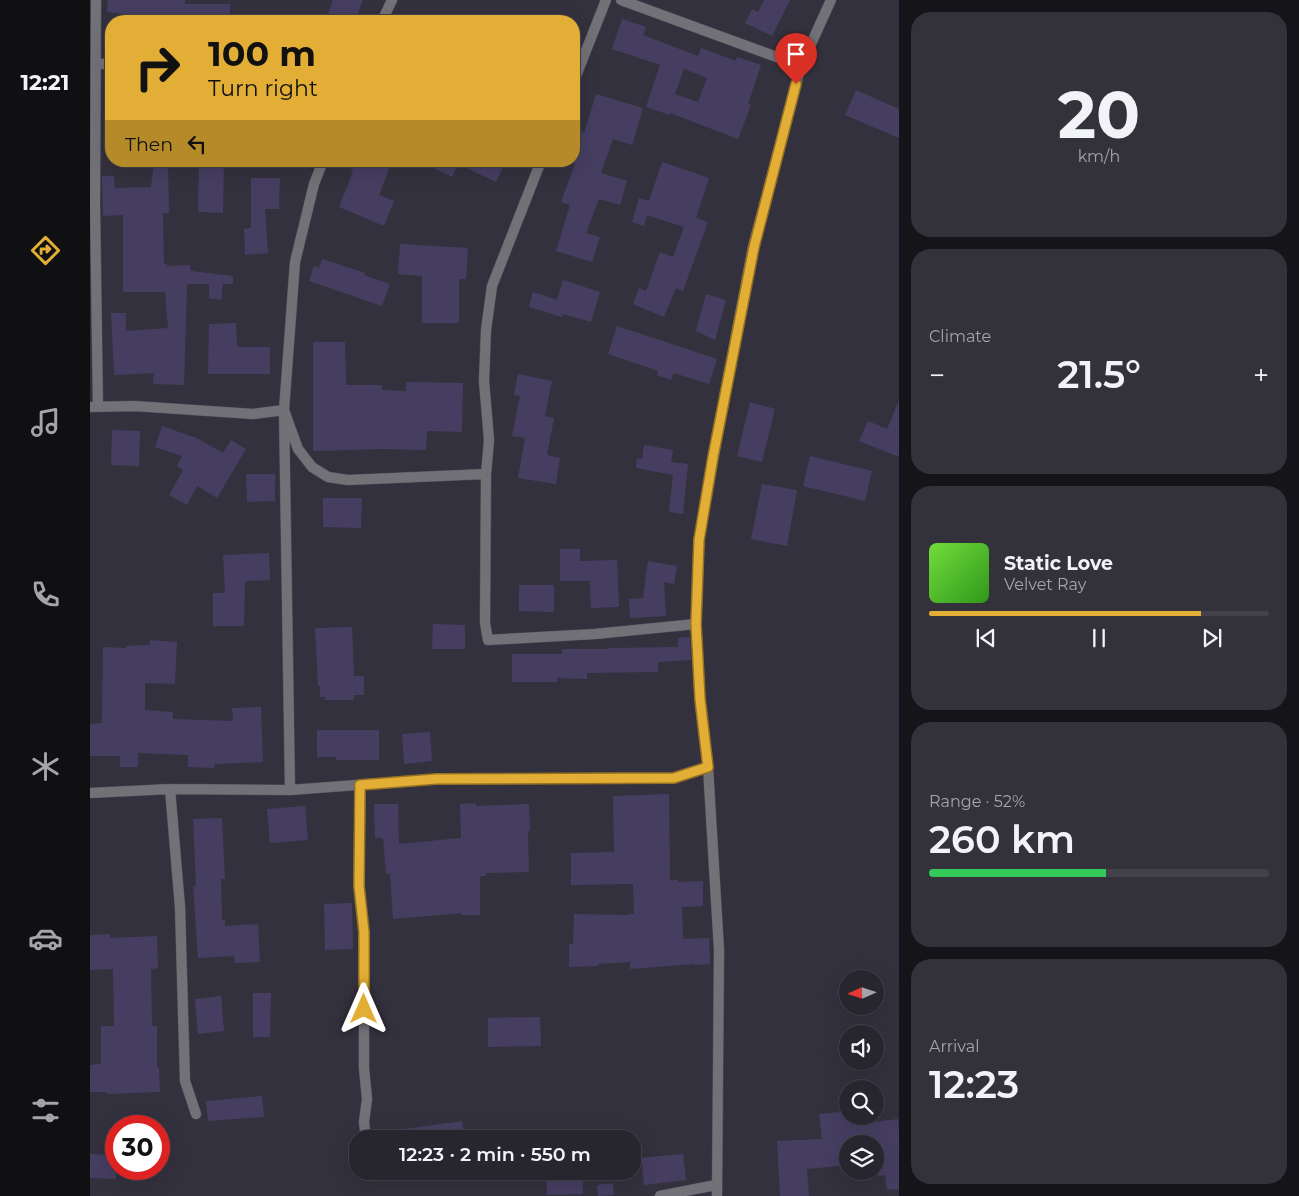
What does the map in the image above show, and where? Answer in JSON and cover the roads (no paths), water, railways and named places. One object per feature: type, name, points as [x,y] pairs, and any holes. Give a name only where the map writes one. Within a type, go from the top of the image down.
[{"type":"street","points":[[96,0],[93,205],[94,407],[134,406],[253,414],[284,410]]},
{"type":"street","points":[[385,15],[392,0]]},
{"type":"street","points":[[580,66],[606,0]]},
{"type":"street","points":[[621,0],[801,66]]},
{"type":"street","points":[[660,1196],[717,1191],[719,1071],[718,950],[708,767],[700,699],[696,624],[699,540],[713,457],[754,247],[801,66],[831,0]]},
{"type":"street","points":[[96,63],[105,64]]},
{"type":"street","points":[[290,790],[284,410],[295,262],[314,184],[321,167]]},
{"type":"street","points":[[539,167],[492,286],[486,330],[485,373],[488,440],[485,614],[488,640],[596,634],[696,624]]},
{"type":"street","points":[[284,410],[298,449],[312,467],[328,477],[348,480],[486,474]]},
{"type":"street","points":[[90,792],[170,789],[290,790],[436,779],[674,778],[708,767]]},
{"type":"street","points":[[360,785],[359,886],[364,932],[364,1058],[367,1099],[365,1130]]},
{"type":"street","points":[[170,789],[180,907],[185,1081],[196,1114]]}]
